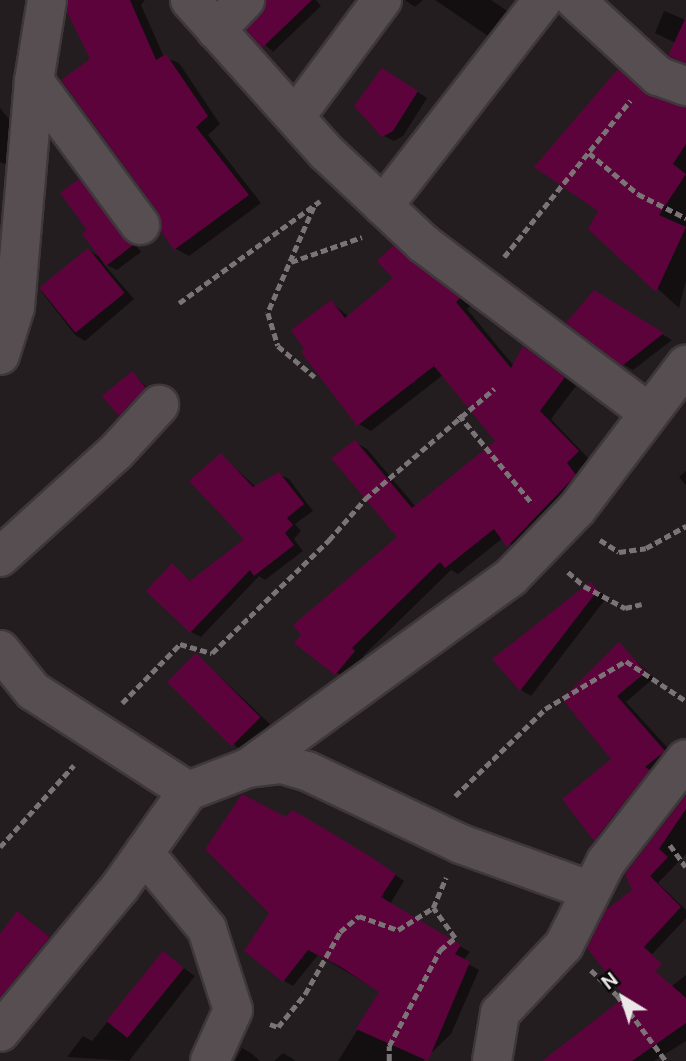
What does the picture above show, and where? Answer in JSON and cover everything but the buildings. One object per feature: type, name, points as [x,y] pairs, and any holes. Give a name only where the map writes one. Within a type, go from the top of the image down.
[{"type":"street","points":[[0,355],[15,307],[34,81],[47,0]]},
{"type":"street","points":[[190,0],[353,178],[379,219],[477,286],[649,414]]},
{"type":"street","points":[[216,30],[244,0]]},
{"type":"street","points":[[295,117],[382,0]]},
{"type":"street","points":[[379,219],[543,0]]},
{"type":"street","points":[[590,5],[670,79]]},
{"type":"street","points":[[34,81],[141,225]]},
{"type":"street","points":[[248,768],[511,577],[555,533],[686,365]]},
{"type":"street","points":[[0,557],[116,452],[159,405]]},
{"type":"street","points":[[0,650],[33,691],[188,791]]},
{"type":"street","points":[[492,1061],[500,1013],[564,945],[589,890],[686,760]]},
{"type":"street","points":[[0,1032],[144,853],[188,791],[248,768],[282,764],[307,771],[461,844],[589,890]]},
{"type":"street","points":[[144,853],[207,929],[233,1010],[210,1061]]},
{"type":"path","points":[[477,286],[589,153],[670,79]]},
{"type":"path","points":[[589,153],[638,194],[686,218]]},
{"type":"path","points":[[179,303],[353,178]]},
{"type":"path","points":[[315,204],[268,313],[278,346],[315,377]]},
{"type":"path","points":[[290,262],[379,219]]},
{"type":"path","points":[[0,846],[65,778],[97,730],[180,644],[212,653],[365,499],[459,415],[494,389]]},
{"type":"path","points":[[459,415],[555,533],[584,586],[625,608],[642,604]]},
{"type":"path","points":[[555,533],[619,552],[646,548],[686,526]]},
{"type":"path","points":[[233,1010],[278,1027],[305,994],[340,932],[359,916],[398,930],[433,908]]},
{"type":"path","points":[[564,945],[617,995],[666,1061]]}]
